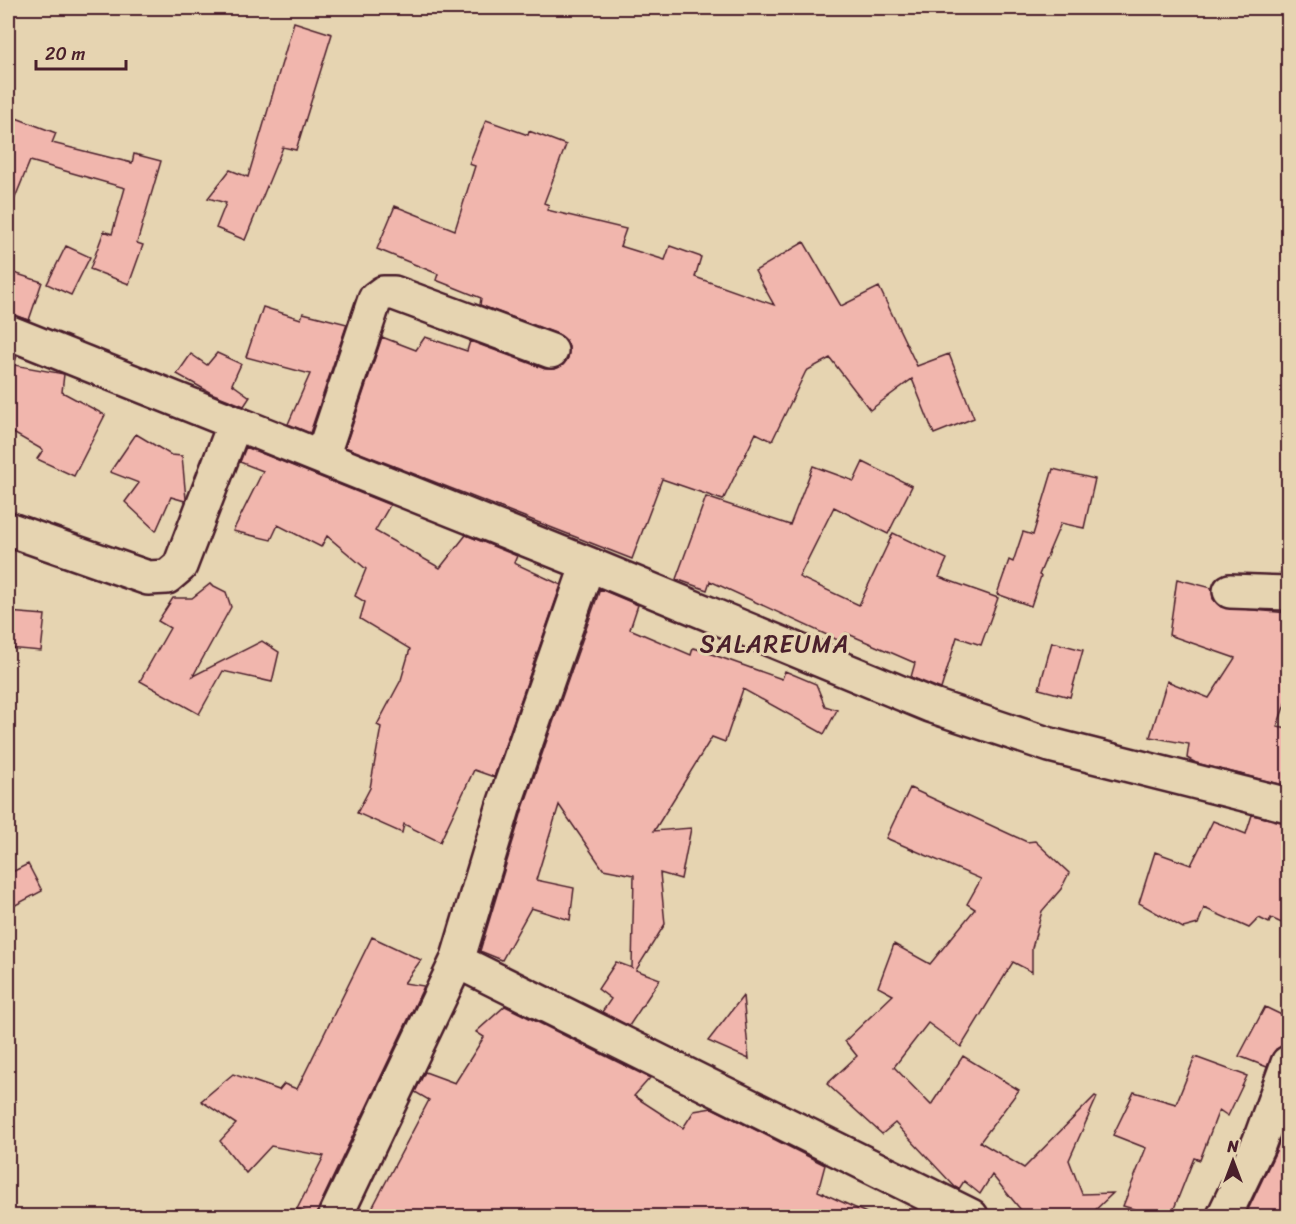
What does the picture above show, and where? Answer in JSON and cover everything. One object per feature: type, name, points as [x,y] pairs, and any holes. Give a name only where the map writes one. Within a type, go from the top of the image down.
[{"type":"street","points":[[322,457],[375,299],[383,293],[393,293],[551,351]]},
{"type":"street","points":[[8,332],[588,564],[930,705],[1050,745],[1288,805]]},
{"type":"street","points":[[8,529],[148,578],[167,577],[180,566],[235,423]]},
{"type":"street","points":[[336,1215],[457,961],[504,805],[588,564]]},
{"type":"street","points":[[1230,591],[1288,593]]},
{"type":"street","points":[[457,961],[972,1216]]},
{"type":"street","points":[[1224,1216],[1259,1143],[1288,1064]]},
{"type":"building","points":[[294,22],[332,34],[296,150],[283,147],[245,240],[216,228],[226,203],[208,198],[230,170],[248,177]]},
{"type":"building","points":[[8,115],[56,133],[52,143],[132,163],[134,154],[161,161],[137,243],[143,245],[129,284],[90,269],[104,231],[112,234],[125,188],[30,161],[8,215]]},
{"type":"building","points":[[486,120],[528,135],[529,131],[566,145],[544,203],[549,205],[547,210],[626,229],[620,246],[665,260],[670,246],[701,257],[695,277],[774,305],[755,271],[804,242],[841,306],[879,287],[917,366],[949,354],[974,418],[934,434],[912,379],[870,410],[830,358],[806,371],[772,441],[756,433],[723,500],[662,479],[632,559],[345,447],[382,337],[416,350],[425,337],[467,351],[470,341],[545,369],[555,369],[563,365],[568,358],[569,347],[566,340],[558,334],[480,305],[481,298],[436,280],[438,274],[377,249],[395,206],[455,230],[475,166],[469,164]]},
{"type":"building","points":[[66,246],[90,257],[71,295],[47,284]]},
{"type":"building","points":[[8,271],[42,282],[29,320],[8,314]]},
{"type":"building","points":[[263,307],[301,319],[303,313],[347,324],[310,433],[288,424],[310,374],[246,357]]},
{"type":"building","points":[[8,352],[17,356],[14,365],[64,374],[62,392],[105,415],[74,476],[37,459],[43,450],[8,430]]},
{"type":"building","points":[[217,353],[241,364],[232,384],[250,397],[244,406],[211,393],[177,374],[191,354],[207,365]]},
{"type":"building","points":[[136,434],[171,455],[182,456],[186,499],[185,501],[171,497],[156,531],[125,502],[139,483],[110,472]]},
{"type":"building","points":[[246,447],[390,505],[375,531],[440,568],[466,535],[517,556],[514,563],[561,585],[494,777],[474,770],[440,842],[404,824],[402,833],[357,813],[370,788],[381,727],[377,725],[401,680],[410,649],[360,619],[365,602],[355,596],[366,569],[327,536],[321,547],[278,525],[271,540],[233,531],[263,471],[240,462]]},
{"type":"building","points":[[863,462],[912,486],[888,534],[834,507],[799,577],[859,605],[893,533],[947,559],[939,577],[998,598],[981,645],[957,637],[941,689],[911,677],[915,663],[846,633],[842,642],[710,581],[707,590],[676,579],[706,497],[790,525],[813,466],[854,481]]},
{"type":"building","points":[[1053,469],[1095,479],[1084,528],[1061,523],[1039,575],[1041,576],[1031,606],[997,594],[1009,560],[1013,562],[1023,532],[1033,535]]},
{"type":"building","points":[[1177,579],[1212,588],[1213,599],[1221,607],[1288,613],[1288,695],[1277,727],[1288,729],[1288,786],[1196,763],[1187,758],[1189,744],[1150,737],[1167,681],[1209,698],[1235,658],[1169,635]]},
{"type":"building","points":[[210,584],[226,592],[231,607],[193,676],[262,641],[279,652],[272,682],[223,671],[199,714],[140,681],[170,628],[158,621],[173,598],[192,598]]},
{"type":"building","points":[[600,589],[638,605],[630,629],[691,655],[693,648],[697,649],[782,679],[785,671],[816,684],[825,706],[837,710],[824,734],[743,689],[725,742],[712,737],[654,831],[691,828],[681,879],[660,873],[665,924],[636,970],[660,979],[629,1026],[602,1012],[611,999],[598,989],[616,962],[632,968],[634,875],[603,869],[559,805],[536,880],[574,888],[570,920],[531,908],[502,960],[480,951],[522,811]]},
{"type":"building","points":[[8,612],[45,615],[41,651],[8,648]]},
{"type":"building","points":[[1052,642],[1083,650],[1070,697],[1039,689]]},
{"type":"building","points":[[910,788],[1027,842],[1035,841],[1069,873],[1061,889],[1042,911],[1032,948],[1032,972],[1013,962],[961,1047],[928,1023],[894,1067],[931,1105],[963,1056],[1019,1090],[980,1142],[1024,1168],[1095,1096],[1097,1097],[1069,1160],[1082,1194],[1113,1193],[1089,1216],[1026,1216],[992,1175],[980,1194],[964,1181],[959,1189],[955,1187],[895,1123],[882,1134],[827,1084],[857,1056],[845,1041],[893,995],[878,987],[894,944],[930,964],[975,909],[967,904],[981,879],[886,838]]},
{"type":"building","points":[[1252,815],[1288,823],[1288,926],[1271,918],[1269,923],[1259,918],[1249,928],[1204,908],[1198,924],[1183,928],[1139,903],[1155,852],[1191,865],[1213,821],[1246,834]]},
{"type":"building","points":[[28,864],[42,891],[8,909],[8,874]]},
{"type":"building","points":[[372,937],[421,960],[404,983],[424,986],[319,1207],[317,1216],[297,1209],[324,1156],[271,1146],[246,1173],[220,1141],[236,1124],[201,1101],[233,1074],[279,1090],[284,1084],[297,1089]]},
{"type":"building","points":[[743,996],[749,1059],[708,1041]]},
{"type":"building","points":[[505,1006],[650,1078],[634,1096],[683,1128],[694,1111],[712,1108],[825,1165],[818,1191],[873,1216],[368,1216],[429,1100],[415,1092],[425,1072],[455,1083],[484,1037],[476,1032]]},
{"type":"building","points":[[1265,1007],[1288,1018],[1288,1045],[1276,1049],[1267,1067],[1239,1056]]},
{"type":"building","points":[[1195,1057],[1247,1076],[1228,1116],[1219,1110],[1200,1160],[1194,1158],[1171,1216],[1158,1216],[1123,1206],[1146,1148],[1113,1135],[1134,1092],[1176,1104]]},
{"type":"building","points":[[1288,1117],[1288,1216],[1245,1216],[1276,1151]]},
{"type":"district","name":"SALAREUMA","points":[[775,644]]}]
